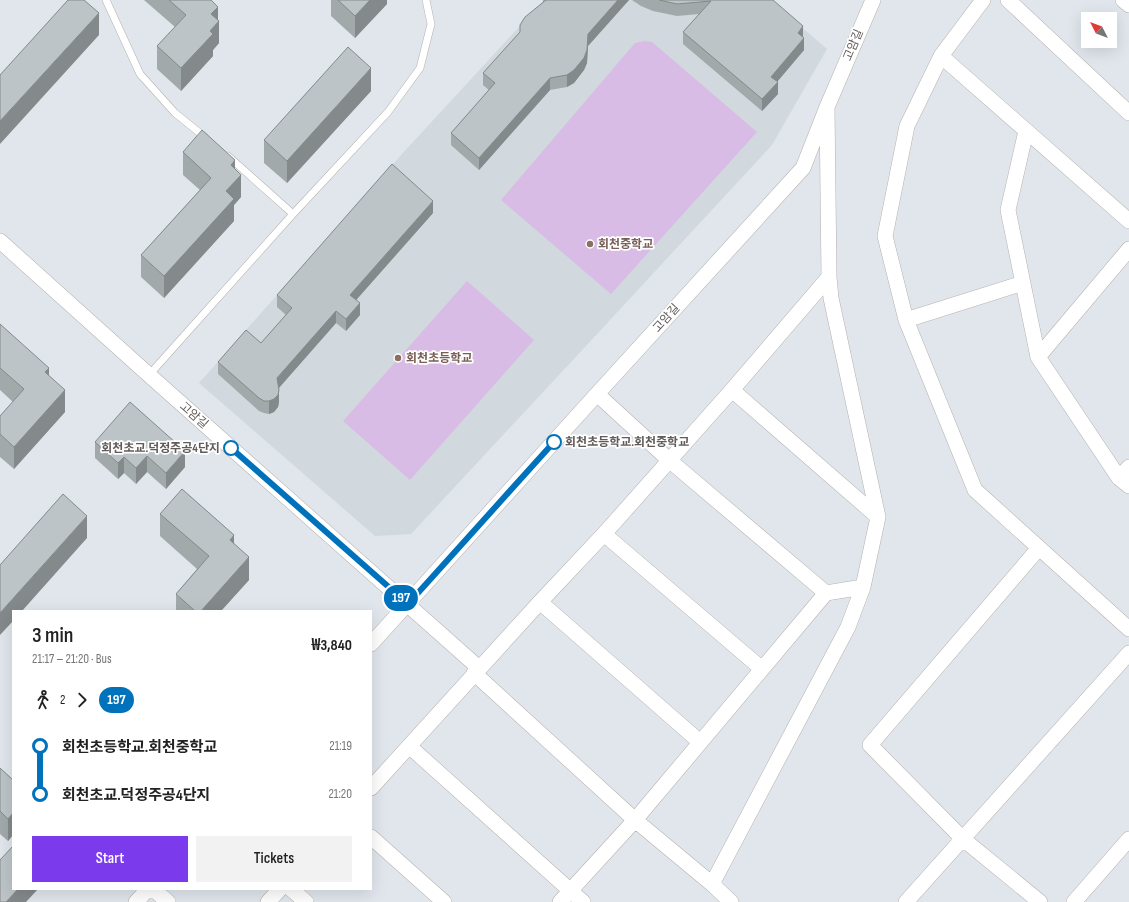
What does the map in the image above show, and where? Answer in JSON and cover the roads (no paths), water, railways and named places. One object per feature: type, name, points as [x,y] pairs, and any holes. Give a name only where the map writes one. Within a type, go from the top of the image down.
[{"type":"street","name":"고암길","points":[[372,643],[803,168],[827,107],[873,0]]},
{"type":"street","points":[[983,0],[941,56],[907,126],[885,236],[906,320],[975,490],[1129,629]]},
{"type":"street","points":[[1008,0],[1129,113]]},
{"type":"street","points":[[1123,0],[1129,6]]},
{"type":"street","points":[[941,56],[1129,221]]},
{"type":"street","points":[[712,884],[848,627],[863,587],[878,518],[831,298],[829,277],[827,107]]},
{"type":"street","points":[[1026,131],[1008,210],[1038,358],[1126,477]]},
{"type":"street","name":"고암길","points":[[0,241],[408,604]]},
{"type":"street","points":[[1038,358],[1129,249]]},
{"type":"street","points":[[372,787],[604,534],[732,390],[829,277]]},
{"type":"street","points":[[906,320],[1023,283]]},
{"type":"street","points":[[732,390],[878,518]]},
{"type":"street","points":[[597,394],[669,460],[826,594]]},
{"type":"street","points":[[604,534],[762,669]]},
{"type":"street","points":[[1039,548],[870,746],[962,839],[1040,902]]},
{"type":"street","points":[[565,896],[635,820],[826,594],[863,587]]},
{"type":"street","points":[[540,602],[700,742]]},
{"type":"street","points":[[408,604],[635,820],[712,884],[731,902]]},
{"type":"street","points":[[906,902],[1129,652]]},
{"type":"street","points":[[409,746],[565,896],[583,902]]},
{"type":"street","points":[[372,838],[444,902]]},
{"type":"street","points":[[1074,902],[1129,839]]},
{"type":"street","points":[[136,902],[147,890]]},
{"type":"street","points":[[154,890],[168,902]]},
{"type":"street","points":[[268,902],[279,890]]},
{"type":"street","points":[[292,890],[306,902]]},
{"type":"lane","points":[[106,0],[140,74],[175,113],[217,147],[293,214]]},
{"type":"lane","points":[[149,375],[293,214],[388,112],[420,68],[431,24],[426,0]]},
{"type":"place","name":"회천중학교","points":[[590,244]]},
{"type":"place","name":"회천초등학교","points":[[398,358]]},
{"type":"place","name":"회천초등학교.회천중학교","points":[[554,442]]},
{"type":"place","name":"회천초교.덕정주공4단지","points":[[231,448]]}]
